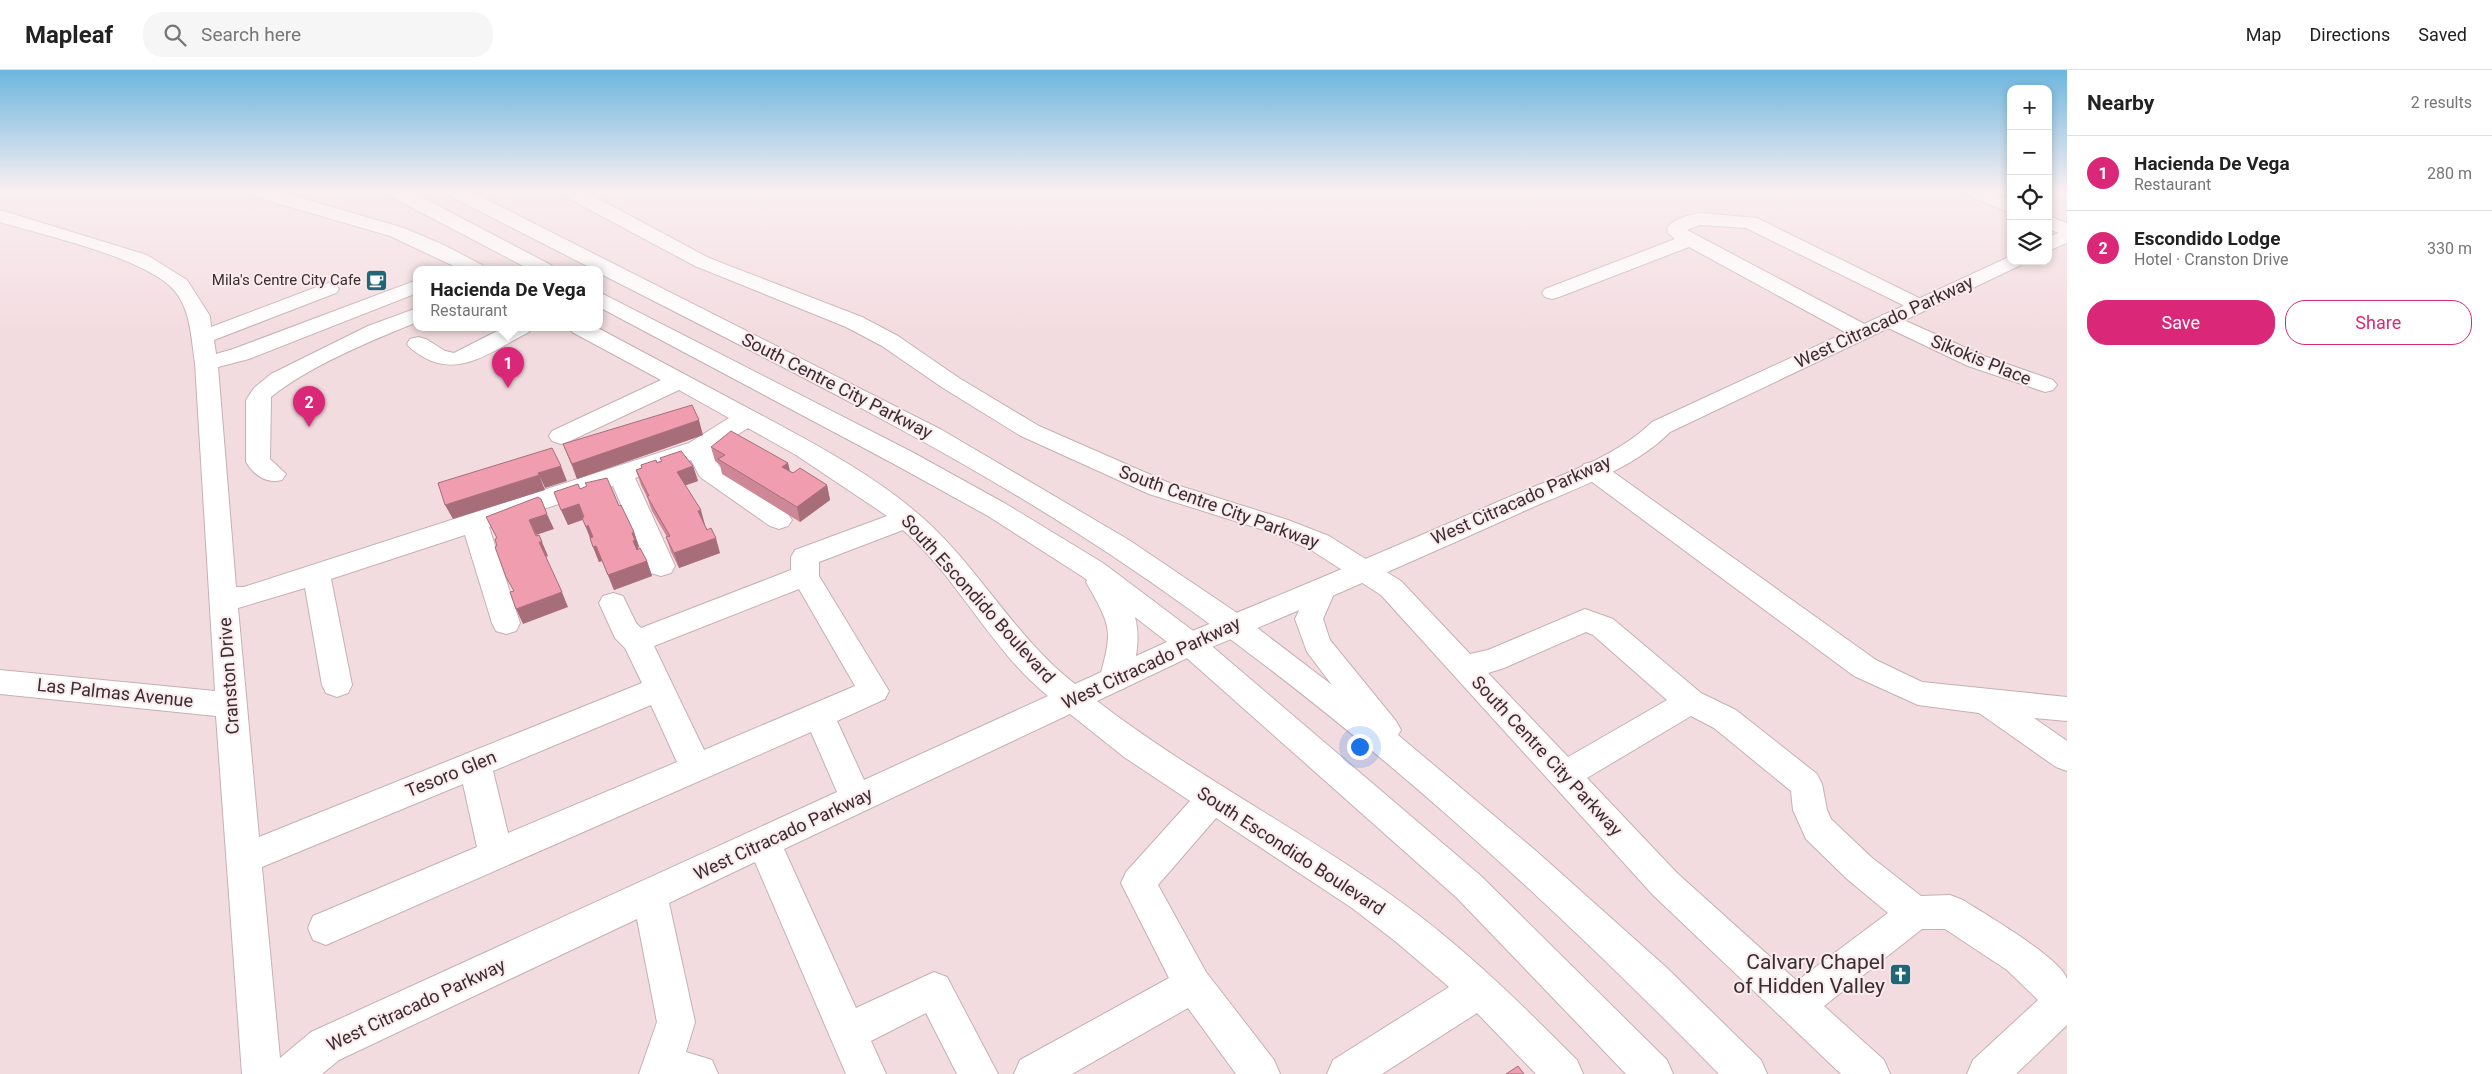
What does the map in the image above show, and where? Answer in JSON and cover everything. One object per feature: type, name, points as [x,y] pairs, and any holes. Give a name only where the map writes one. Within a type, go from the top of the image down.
[{"type":"main road","name":"Cranston Drive","points":[[73,239],[140,260],[180,284],[199,316],[204,349],[230,704],[262,1074]]},
{"type":"main road","points":[[413,239],[437,249],[465,266]]},
{"type":"main road","points":[[486,239],[538,266]]},
{"type":"main road","name":"South Centre City Parkway","points":[[549,239],[602,266]]},
{"type":"main road","name":"South Centre City Parkway","points":[[658,239],[702,262],[854,322],[890,341],[951,383],[1030,431],[1158,488],[1279,526],[1324,545],[1391,588],[1665,884],[1870,1074]]},
{"type":"main road","points":[[1784,239],[1918,305]]},
{"type":"main road","points":[[1552,293],[1690,240],[1862,332]]},
{"type":"main road","name":"West Citracado Parkway","points":[[292,1074],[325,1046],[1190,644],[1366,571],[1593,470],[1646,442],[1661,427],[2007,264]]},
{"type":"main road","name":"South Centre City Parkway","points":[[603,267],[933,435],[1119,547],[1233,625],[1414,767],[1523,861],[1647,974],[1747,1074]]},
{"type":"main road","points":[[204,349],[241,354],[413,288]]},
{"type":"main road","points":[[204,349],[220,331],[329,289]]},
{"type":"main road","name":"South Centre City Parkway","points":[[603,300],[903,458],[997,510],[1092,570],[1190,644],[1344,776],[1469,887],[1653,1074]]},
{"type":"main road","points":[[273,474],[258,462],[258,400],[262,393],[278,379],[376,331],[413,316]]},
{"type":"main road","name":"Sikokis Place","points":[[1890,320],[1976,361],[2045,385]]},
{"type":"main road","points":[[418,344],[445,360],[459,360],[502,331]]},
{"type":"main road","name":"South Escondido Boulevard","points":[[587,331],[805,449],[850,477],[907,518],[944,556],[1036,669],[1135,748],[1364,897],[1437,952],[1480,989],[1562,1074]]},
{"type":"main road","points":[[561,436],[679,381]]},
{"type":"main road","points":[[223,598],[245,597],[698,449],[746,418]]},
{"type":"main road","points":[[698,449],[709,472],[780,520]]},
{"type":"main road","points":[[1593,470],[1865,668],[1918,693],[1986,702],[2067,709]]},
{"type":"main road","points":[[620,474],[662,566]]},
{"type":"main road","points":[[326,928],[820,716],[874,691],[805,576],[805,557],[907,518]]},
{"type":"main road","points":[[474,522],[506,623]]},
{"type":"main road","points":[[1092,570],[1121,618],[1124,642],[1114,680]]},
{"type":"main road","points":[[316,574],[337,685]]},
{"type":"main road","points":[[637,641],[805,576]]},
{"type":"main road","points":[[1322,589],[1309,619],[1317,644],[1414,767]]},
{"type":"main road","points":[[613,603],[625,630],[637,641],[696,768]]},
{"type":"main road","points":[[1465,667],[1494,660],[1586,620],[1603,628],[1690,702],[1725,719],[1806,784],[1810,810],[1818,829],[1859,868],[1915,913]]},
{"type":"main road","name":"Las Palmas Avenue","points":[[0,682],[230,704]]},
{"type":"main road","name":"Tesoro Glen","points":[[244,859],[659,689]]},
{"type":"main road","points":[[1564,775],[1690,702]]},
{"type":"main road","points":[[1986,702],[2067,758]]},
{"type":"main road","points":[[820,716],[857,800]]},
{"type":"main road","points":[[475,764],[496,855]]},
{"type":"main road","points":[[1212,799],[1138,883],[1193,985],[1260,1074]]},
{"type":"main road","points":[[764,843],[866,1074]]},
{"type":"main road","points":[[650,896],[676,1022],[659,1071],[698,1074]]},
{"type":"main road","points":[[1796,1005],[1915,913],[1950,912],[2020,958],[2050,984],[2060,1006],[1987,1074]]},
{"type":"main road","points":[[1034,1074],[1193,985]]},
{"type":"main road","points":[[1347,1074],[1480,989]]},
{"type":"main road","points":[[848,1032],[934,990],[978,1074]]},
{"type":"building","points":[[692,405],[699,420],[572,464],[563,444]]},
{"type":"building","points":[[731,431],[788,463],[782,467],[793,473],[800,468],[827,485],[797,507],[718,459],[725,455],[711,447]]},
{"type":"building","points":[[552,448],[561,466],[538,473],[539,475],[445,505],[438,483]]},
{"type":"building","points":[[681,451],[693,466],[677,472],[701,510],[698,511],[707,530],[711,528],[716,538],[674,553],[666,537],[670,536],[647,496],[649,496],[636,470],[642,468],[641,465],[656,460],[657,463],[662,461],[660,458]]},
{"type":"building","points":[[607,478],[619,506],[621,505],[634,532],[632,533],[635,540],[633,541],[637,550],[640,548],[647,561],[608,575],[596,546],[593,547],[590,538],[593,537],[588,525],[586,527],[582,518],[584,517],[579,504],[561,510],[554,492],[578,484],[580,489],[587,486],[585,483]]},
{"type":"building","points":[[538,497],[541,499],[547,514],[529,520],[536,536],[539,535],[542,542],[539,542],[562,592],[516,609],[510,592],[514,591],[506,577],[495,547],[497,546],[495,539],[497,538],[486,517]]},
{"type":"building","points":[[1518,1066],[1524,1074],[1506,1074]]},
{"type":"place","name":"Mila's Centre City Cafe","points":[[377,280]]},
{"type":"place","name":"Hacienda De Vega","points":[[508,388]]},
{"type":"place","name":"Escondido Lodge","points":[[309,427]]},
{"type":"place","name":"Calvary Chapel of Hidden Valley","points":[[1901,974]]}]
